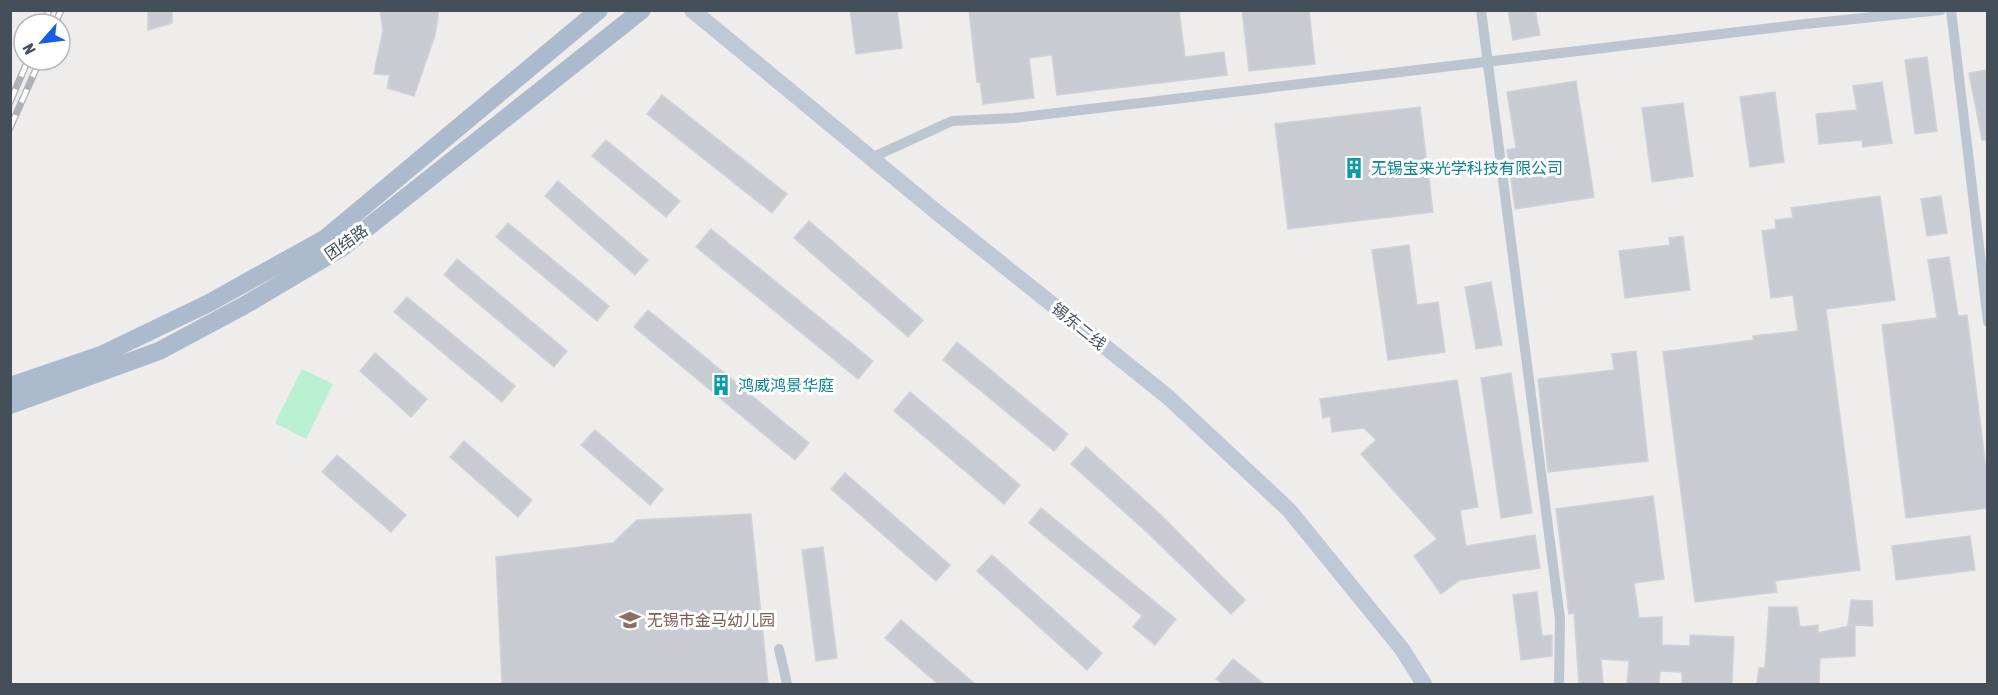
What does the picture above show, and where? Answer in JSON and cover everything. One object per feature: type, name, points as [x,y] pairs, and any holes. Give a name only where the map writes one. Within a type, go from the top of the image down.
[{"type":"main road","name":"团结路","points":[[10,386],[101,355],[209,303],[326,238],[599,10]]},
{"type":"main road","name":"团结路","points":[[10,405],[159,351],[343,247],[642,10]]},
{"type":"main road","name":"锡东二线","points":[[692,10],[871,158],[1168,397],[1289,510],[1402,649],[1424,684]]},
{"type":"street","points":[[1481,10],[1560,619],[1559,684]]},
{"type":"street","points":[[871,158],[952,121],[1014,118],[1805,24],[1941,10]]},
{"type":"street","points":[[1951,10],[1988,322]]},
{"type":"street","points":[[779,649],[787,684]]},
{"type":"green space","points":[[302,369],[333,384],[306,439],[275,423]]},
{"type":"building","points":[[148,10],[172,10],[172,23],[148,30]]},
{"type":"building","points":[[380,10],[439,10],[435,35],[414,96],[387,88],[390,75],[374,74],[383,30]]},
{"type":"building","points":[[850,10],[897,10],[902,48],[856,54]]},
{"type":"building","points":[[969,10],[1179,10],[1185,57],[1224,52],[1227,75],[1057,95],[1052,55],[1029,58],[1034,98],[983,104],[980,81],[977,82]]},
{"type":"building","points":[[1242,10],[1309,10],[1315,64],[1249,71]]},
{"type":"building","points":[[1508,10],[1535,10],[1540,35],[1513,40]]},
{"type":"building","points":[[1927,57],[1937,131],[1915,134],[1905,60]]},
{"type":"building","points":[[1988,70],[1988,140],[1982,140],[1969,73]]},
{"type":"building","points":[[1576,81],[1594,197],[1515,209],[1507,150],[1516,148],[1507,92]]},
{"type":"building","points":[[1882,82],[1892,143],[1863,147],[1862,140],[1819,144],[1816,114],[1857,110],[1853,86]]},
{"type":"building","points":[[1775,92],[1784,162],[1750,167],[1740,97]]},
{"type":"building","points":[[662,95],[787,194],[772,213],[647,114]]},
{"type":"building","points":[[1683,103],[1693,176],[1652,182],[1642,108]]},
{"type":"building","name":"无锡宝来光学科技有限公司","points":[[1420,107],[1433,212],[1288,229],[1275,124]]},
{"type":"building","points":[[606,140],[680,201],[666,217],[592,156]]},
{"type":"building","points":[[558,181],[648,260],[635,275],[545,196]]},
{"type":"building","points":[[1880,196],[1895,300],[1826,309],[1860,570],[1775,581],[1777,592],[1695,602],[1663,352],[1754,340],[1753,336],[1798,331],[1793,295],[1771,298],[1762,231],[1776,229],[1775,220],[1793,218],[1791,208]]},
{"type":"building","points":[[1941,196],[1947,233],[1927,236],[1921,199]]},
{"type":"building","points":[[809,221],[923,320],[908,337],[794,238]]},
{"type":"building","points":[[508,223],[609,306],[597,321],[496,237]]},
{"type":"building","points":[[711,229],[873,361],[858,379],[696,247]]},
{"type":"building","points":[[1683,236],[1690,290],[1625,298],[1619,251],[1670,245],[1669,238]]},
{"type":"building","points":[[1409,245],[1417,305],[1438,302],[1445,352],[1388,360],[1372,250]]},
{"type":"building","points":[[1949,257],[1958,316],[1967,315],[1988,485],[1988,508],[1906,518],[1882,325],[1937,318],[1928,260]]},
{"type":"building","points":[[457,259],[567,351],[554,367],[444,275]]},
{"type":"building","points":[[1491,282],[1502,345],[1476,349],[1465,287]]},
{"type":"building","points":[[407,297],[515,386],[502,402],[394,312]]},
{"type":"building","name":"鸿威鸿景华庭","points":[[648,310],[809,443],[795,460],[634,327]]},
{"type":"building","points":[[957,342],[1068,434],[1054,451],[943,360]]},
{"type":"building","points":[[1636,351],[1648,461],[1548,472],[1538,379],[1614,370],[1612,354]]},
{"type":"building","points":[[375,353],[427,399],[411,417],[360,371]]},
{"type":"building","points":[[1511,373],[1532,513],[1501,518],[1481,378]]},
{"type":"building","points":[[1457,380],[1478,507],[1460,510],[1466,546],[1535,535],[1540,568],[1460,580],[1441,594],[1414,556],[1437,539],[1361,454],[1376,440],[1364,428],[1332,432],[1330,416],[1323,418],[1320,399]]},
{"type":"building","points":[[910,392],[1020,485],[1004,504],[894,411]]},
{"type":"building","points":[[595,430],[663,489],[650,505],[581,445]]},
{"type":"building","points":[[464,441],[532,500],[518,517],[450,457]]},
{"type":"building","points":[[1086,447],[1161,515],[1245,600],[1231,614],[1150,535],[1071,464]]},
{"type":"building","points":[[337,455],[406,515],[391,532],[322,472]]},
{"type":"building","points":[[845,473],[950,565],[936,581],[831,489]]},
{"type":"building","points":[[1653,496],[1664,579],[1634,583],[1639,618],[1662,617],[1662,645],[1690,646],[1690,635],[1734,637],[1732,684],[1682,684],[1682,672],[1660,671],[1659,684],[1627,684],[1629,661],[1601,659],[1603,684],[1579,684],[1574,613],[1569,614],[1556,509]]},
{"type":"building","points":[[1041,508],[1176,619],[1155,645],[1133,627],[1142,616],[1029,523]]},
{"type":"building","name":"无锡市金马幼儿园","points":[[751,514],[768,684],[502,684],[496,557],[613,543],[637,520]]},
{"type":"building","points":[[1970,536],[1975,570],[1896,580],[1892,546]]},
{"type":"building","points":[[823,547],[837,658],[816,661],[802,550]]},
{"type":"building","points":[[992,555],[1102,653],[1087,670],[977,571]]},
{"type":"building","points":[[1537,592],[1542,636],[1552,635],[1552,656],[1521,660],[1513,595]]},
{"type":"building","points":[[1851,600],[1872,601],[1873,626],[1855,625],[1855,656],[1820,658],[1819,684],[1757,684],[1759,668],[1765,668],[1769,607],[1797,607],[1800,627],[1818,625],[1818,633],[1853,625],[1848,625]]},
{"type":"building","points":[[901,620],[975,684],[938,684],[885,638]]},
{"type":"building","points":[[1233,659],[1264,684],[1223,684],[1216,679]]},
{"type":"railway","points":[[10,102],[23,72]]},
{"type":"railway","points":[[10,128],[35,72]]},
{"type":"place","name":"无锡宝来光学科技有限公司","points":[[1354,168]]},
{"type":"place","name":"鸿威鸿景华庭","points":[[721,385]]},
{"type":"place","name":"无锡市金马幼儿园","points":[[630,620]]}]
